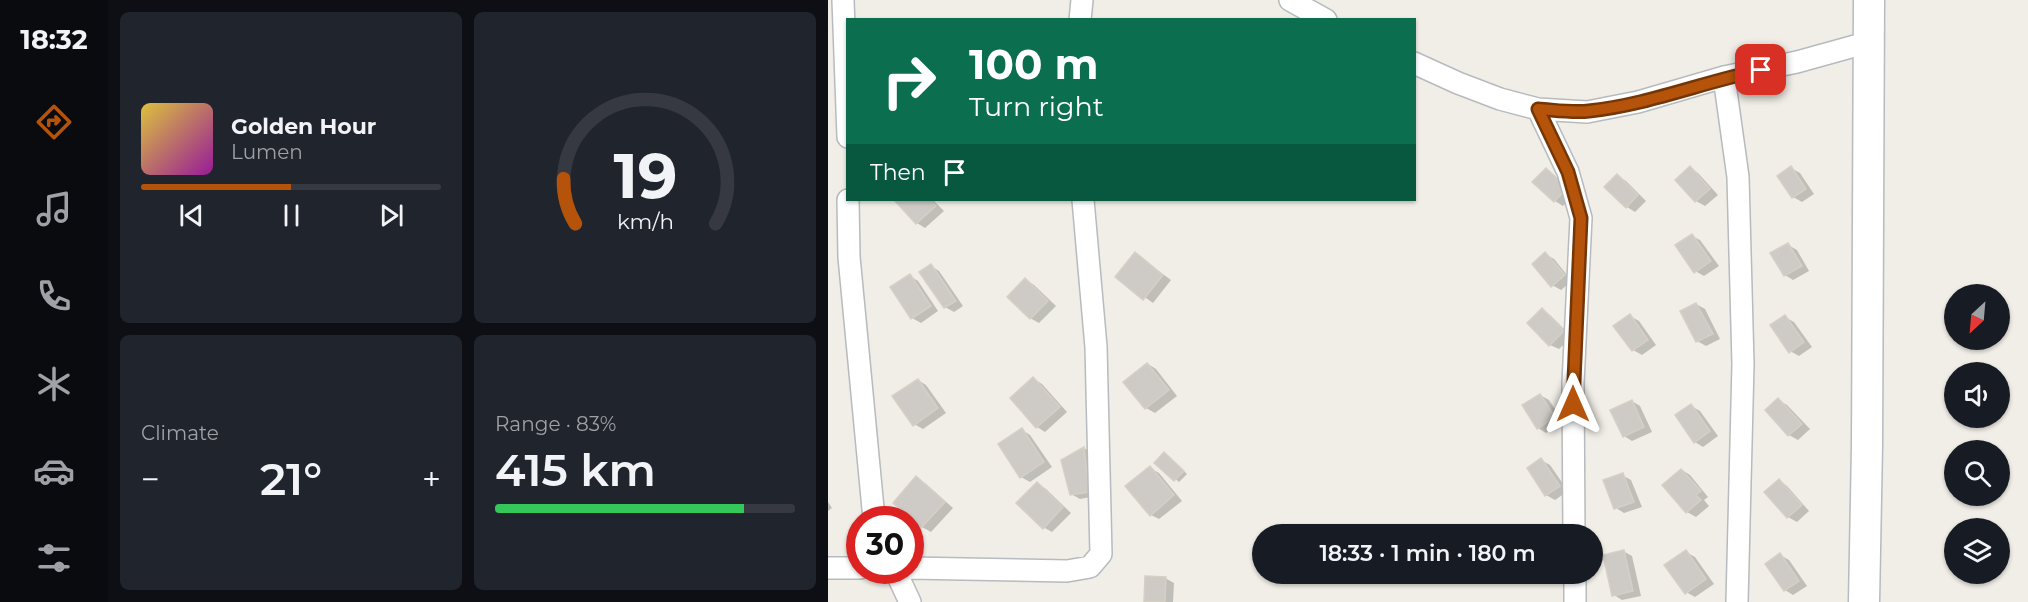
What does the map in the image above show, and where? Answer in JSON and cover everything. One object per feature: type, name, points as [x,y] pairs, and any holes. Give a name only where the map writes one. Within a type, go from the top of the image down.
[{"type":"street","points":[[828,2],[836,0]]},
{"type":"street","points":[[843,0],[846,82]]},
{"type":"street","points":[[1080,18],[1082,0]]},
{"type":"street","points":[[1290,0],[1322,18]]},
{"type":"street","points":[[1864,602],[1869,0]]},
{"type":"street","points":[[1416,64],[1500,99],[1538,109],[1587,112],[1638,102],[1724,77],[1797,62],[1869,42]]},
{"type":"street","points":[[1724,77],[1738,177],[1742,341],[1737,602]]},
{"type":"street","points":[[1538,109],[1568,172],[1581,218],[1573,383],[1574,524]]},
{"type":"street","points":[[848,201],[849,257],[873,506]]},
{"type":"street","points":[[924,568],[1067,571],[1090,567],[1101,554],[1096,347],[1083,201]]},
{"type":"street","points":[[828,568],[846,568]]},
{"type":"street","points":[[902,584],[910,602]]},
{"type":"street","points":[[1575,584],[1575,602]]},
{"type":"building","points":[[1690,166],[1710,189],[1695,202],[1675,180]]},
{"type":"building","points":[[1791,166],[1806,189],[1792,198],[1777,176]]},
{"type":"building","points":[[1546,168],[1567,188],[1554,202],[1532,182]]},
{"type":"building","points":[[1617,174],[1638,195],[1626,208],[1604,187]]},
{"type":"building","points":[[895,201],[932,201],[936,206],[916,224]]},
{"type":"building","points":[[1692,234],[1711,261],[1694,273],[1675,245]]},
{"type":"building","points":[[1788,243],[1802,266],[1784,276],[1770,253]]},
{"type":"building","points":[[1135,252],[1163,275],[1143,300],[1115,277]]},
{"type":"building","points":[[1545,252],[1565,275],[1551,287],[1532,264]]},
{"type":"building","points":[[931,264],[956,301],[944,308],[919,272]]},
{"type":"building","points":[[910,274],[931,306],[911,319],[890,287]]},
{"type":"building","points":[[1025,278],[1048,301],[1030,319],[1007,297]]},
{"type":"building","points":[[1696,303],[1713,334],[1696,342],[1680,311]]},
{"type":"building","points":[[1542,308],[1564,331],[1549,346],[1527,323]]},
{"type":"building","points":[[1630,314],[1648,340],[1632,351],[1613,326]]},
{"type":"building","points":[[1785,315],[1804,342],[1789,353],[1770,325]]},
{"type":"building","points":[[1147,363],[1169,390],[1145,409],[1123,382]]},
{"type":"building","points":[[1033,377],[1060,407],[1036,428],[1010,398]]},
{"type":"building","points":[[918,379],[938,408],[913,426],[892,396]]},
{"type":"building","points":[[1540,394],[1555,417],[1537,429],[1522,405]]},
{"type":"building","points":[[1778,398],[1802,424],[1788,436],[1765,410]]},
{"type":"building","points":[[1632,400],[1644,427],[1623,437],[1610,410]]},
{"type":"building","points":[[1691,404],[1710,431],[1694,443],[1675,415]]},
{"type":"building","points":[[1022,428],[1044,462],[1020,478],[998,444]]},
{"type":"building","points":[[1084,447],[1089,492],[1070,495],[1061,460]]},
{"type":"building","points":[[1164,452],[1184,471],[1174,481],[1154,463]]},
{"type":"building","points":[[1541,458],[1560,486],[1545,496],[1527,468]]},
{"type":"building","points":[[1150,466],[1174,495],[1150,516],[1125,486]]},
{"type":"building","points":[[1681,469],[1701,491],[1696,495],[1701,500],[1686,513],[1662,485]]},
{"type":"building","points":[[1623,473],[1634,502],[1614,509],[1603,480]]},
{"type":"building","points":[[916,476],[945,502],[924,525],[924,506],[896,506],[893,503]]},
{"type":"building","points":[[1779,479],[1802,505],[1787,518],[1764,492]]},
{"type":"building","points":[[1037,482],[1063,507],[1043,529],[1016,503]]},
{"type":"building","points":[[1624,550],[1633,591],[1612,596],[1603,555]]},
{"type":"building","points":[[1686,550],[1706,579],[1685,594],[1664,565]]},
{"type":"building","points":[[1780,553],[1799,581],[1784,591],[1765,564]]},
{"type":"building","points":[[1145,576],[1166,577],[1165,602],[1144,602]]},
{"type":"route","points":[[1573,404],[1581,218],[1568,172],[1538,109],[1587,112],[1638,102],[1724,77],[1761,70]]}]
